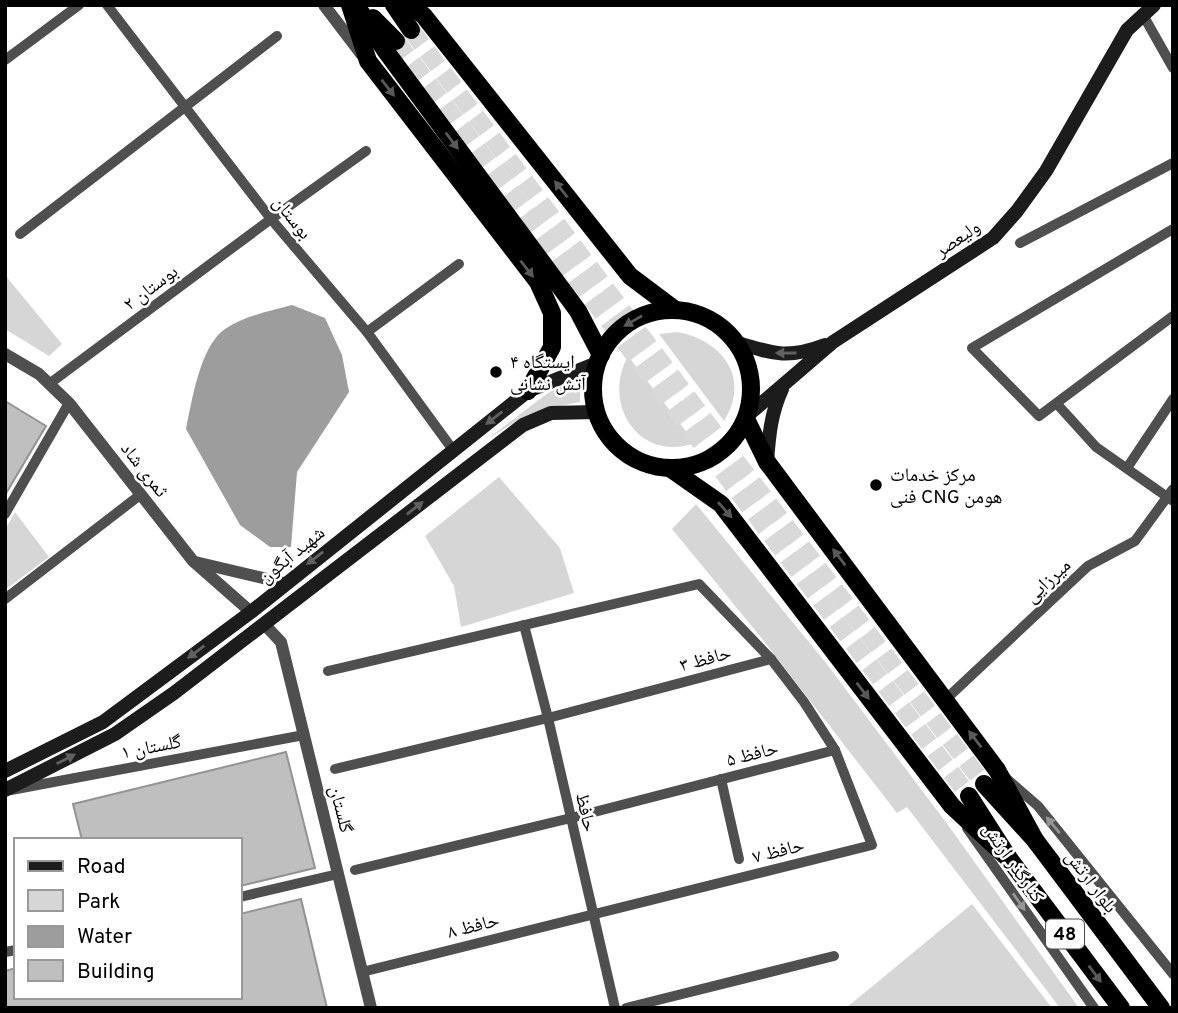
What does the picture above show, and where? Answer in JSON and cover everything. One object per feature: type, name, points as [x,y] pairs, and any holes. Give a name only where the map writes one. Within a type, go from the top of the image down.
[{"type":"highway","points":[[350,5],[368,61],[538,282],[552,313],[552,347],[528,391]]},
{"type":"highway","points":[[356,5],[385,51],[578,311],[599,359]]},
{"type":"highway","points":[[361,5],[396,41]]},
{"type":"highway","points":[[394,5],[411,30]]},
{"type":"highway","points":[[422,9],[630,276],[674,309]]},
{"type":"highway","points":[[674,309],[699,314],[721,325],[738,343],[749,366],[753,391],[747,417],[731,443],[704,463],[671,469],[646,464],[624,453],[607,435],[596,412],[592,387],[599,359],[614,334],[626,324],[657,311],[674,309]]},
{"type":"highway","points":[[747,417],[767,462],[997,770],[1035,840]]},
{"type":"highway","points":[[671,469],[721,504],[951,806],[1010,860]]},
{"type":"highway","name":"بلوار ارتش","points":[[984,784],[1035,840],[1161,1008]]},
{"type":"highway","name":"48","points":[[969,796],[1010,860],[1121,1008]]},
{"type":"main road","name":"ولیعصر","points":[[747,417],[833,342],[993,238],[1046,171],[1127,30],[1154,5]]},
{"type":"main road","points":[[738,343],[777,355],[804,353],[833,342]]},
{"type":"main road","name":"شهید آبگون","points":[[5,771],[103,722],[251,611],[528,391],[599,359]]},
{"type":"main road","points":[[767,462],[769,428],[784,385]]},
{"type":"main road","name":"شهید آبگون","points":[[5,791],[115,734],[174,693],[523,425],[551,413],[596,412]]},
{"type":"main road","points":[[372,514],[386,531]]},
{"type":"street","points":[[5,60],[79,5]]},
{"type":"street","name":"بوستان","points":[[107,5],[271,219],[367,332],[453,450]]},
{"type":"street","points":[[324,5],[368,61]]},
{"type":"street","points":[[1143,15],[1173,68]]},
{"type":"street","points":[[20,234],[277,36]]},
{"type":"street","name":"بوستان ۲","points":[[49,384],[366,152]]},
{"type":"street","points":[[1020,243],[1173,163]]},
{"type":"street","points":[[1173,229],[972,348],[1039,416],[1173,316]]},
{"type":"street","points":[[367,332],[459,264]]},
{"type":"street","name":"ثمری شاد","points":[[5,354],[39,374],[69,403],[193,561],[251,611]]},
{"type":"street","points":[[1127,468],[1173,399]]},
{"type":"street","points":[[5,514],[69,403]]},
{"type":"street","points":[[1057,404],[1096,447],[1171,496]]},
{"type":"street","points":[[5,599],[141,495]]},
{"type":"street","name":"میرزایی","points":[[945,700],[1088,566],[1135,541],[1171,496]]},
{"type":"street","points":[[193,561],[284,583]]},
{"type":"street","name":"حافظ ۳","points":[[335,769],[548,718],[771,659],[699,584],[524,625]]},
{"type":"street","name":"گلستان","points":[[264,624],[281,642],[371,1008]]},
{"type":"street","points":[[328,671],[524,625]]},
{"type":"street","name":"حافظ","points":[[524,625],[615,1008]]},
{"type":"street","points":[[771,659],[804,702],[835,750]]},
{"type":"street","name":"گلستان ۱","points":[[5,791],[304,735]]},
{"type":"street","name":"حافظ ۵","points":[[355,870],[835,750]]},
{"type":"street","name":"حافظ ۷","points":[[592,913],[872,845],[835,750]]},
{"type":"street","points":[[997,770],[1038,806],[1173,974]]},
{"type":"street","points":[[721,779],[739,859]]},
{"type":"street","name":"کنارگذر ارتش","points":[[951,806],[1094,1008]]},
{"type":"street","points":[[242,897],[338,874]]},
{"type":"street","name":"حافظ ۸","points":[[362,972],[592,913]]},
{"type":"street","points":[[626,1008],[834,956]]},
{"type":"green space","points":[[5,275],[62,344],[49,356],[5,329]]},
{"type":"green space","points":[[677,332],[707,343],[728,363],[734,390],[732,405],[724,421],[659,334]]},
{"type":"green space","points":[[628,356],[695,443],[675,447],[658,445],[643,437],[631,425],[623,410],[619,393],[621,375]]},
{"type":"green space","points":[[584,374],[580,386],[580,402],[531,415],[486,440],[548,393]]},
{"type":"green space","points":[[499,477],[560,548],[574,593],[461,627],[454,586],[425,536]]},
{"type":"green space","points":[[696,504],[826,663],[948,825],[1079,1008],[1060,1008],[907,807],[897,813],[759,635],[672,529]]},
{"type":"green space","points":[[15,512],[49,557],[5,590],[5,530]]},
{"type":"green space","points":[[972,904],[1052,1008],[846,1008]]},
{"type":"water","points":[[292,305],[325,318],[342,355],[349,392],[297,472],[291,547],[270,547],[240,525],[186,429],[198,375],[216,337],[225,329],[257,314]]},
{"type":"building","points":[[5,401],[46,426],[5,495]]},
{"type":"building","points":[[286,752],[315,868],[242,886],[242,838],[82,838],[73,804]]},
{"type":"building","points":[[301,899],[327,1008],[5,1008],[5,971],[14,969],[14,999],[242,999],[242,914]]},
{"type":"tunnel","points":[[411,30],[713,431],[984,784]]},
{"type":"tunnel","points":[[396,41],[969,796]]},
{"type":"place","name":"ایستگاه ۴ آتش نشانی","points":[[496,372]]},
{"type":"place","name":"مرکز خدمات فنی CNG هومن","points":[[876,485]]}]
